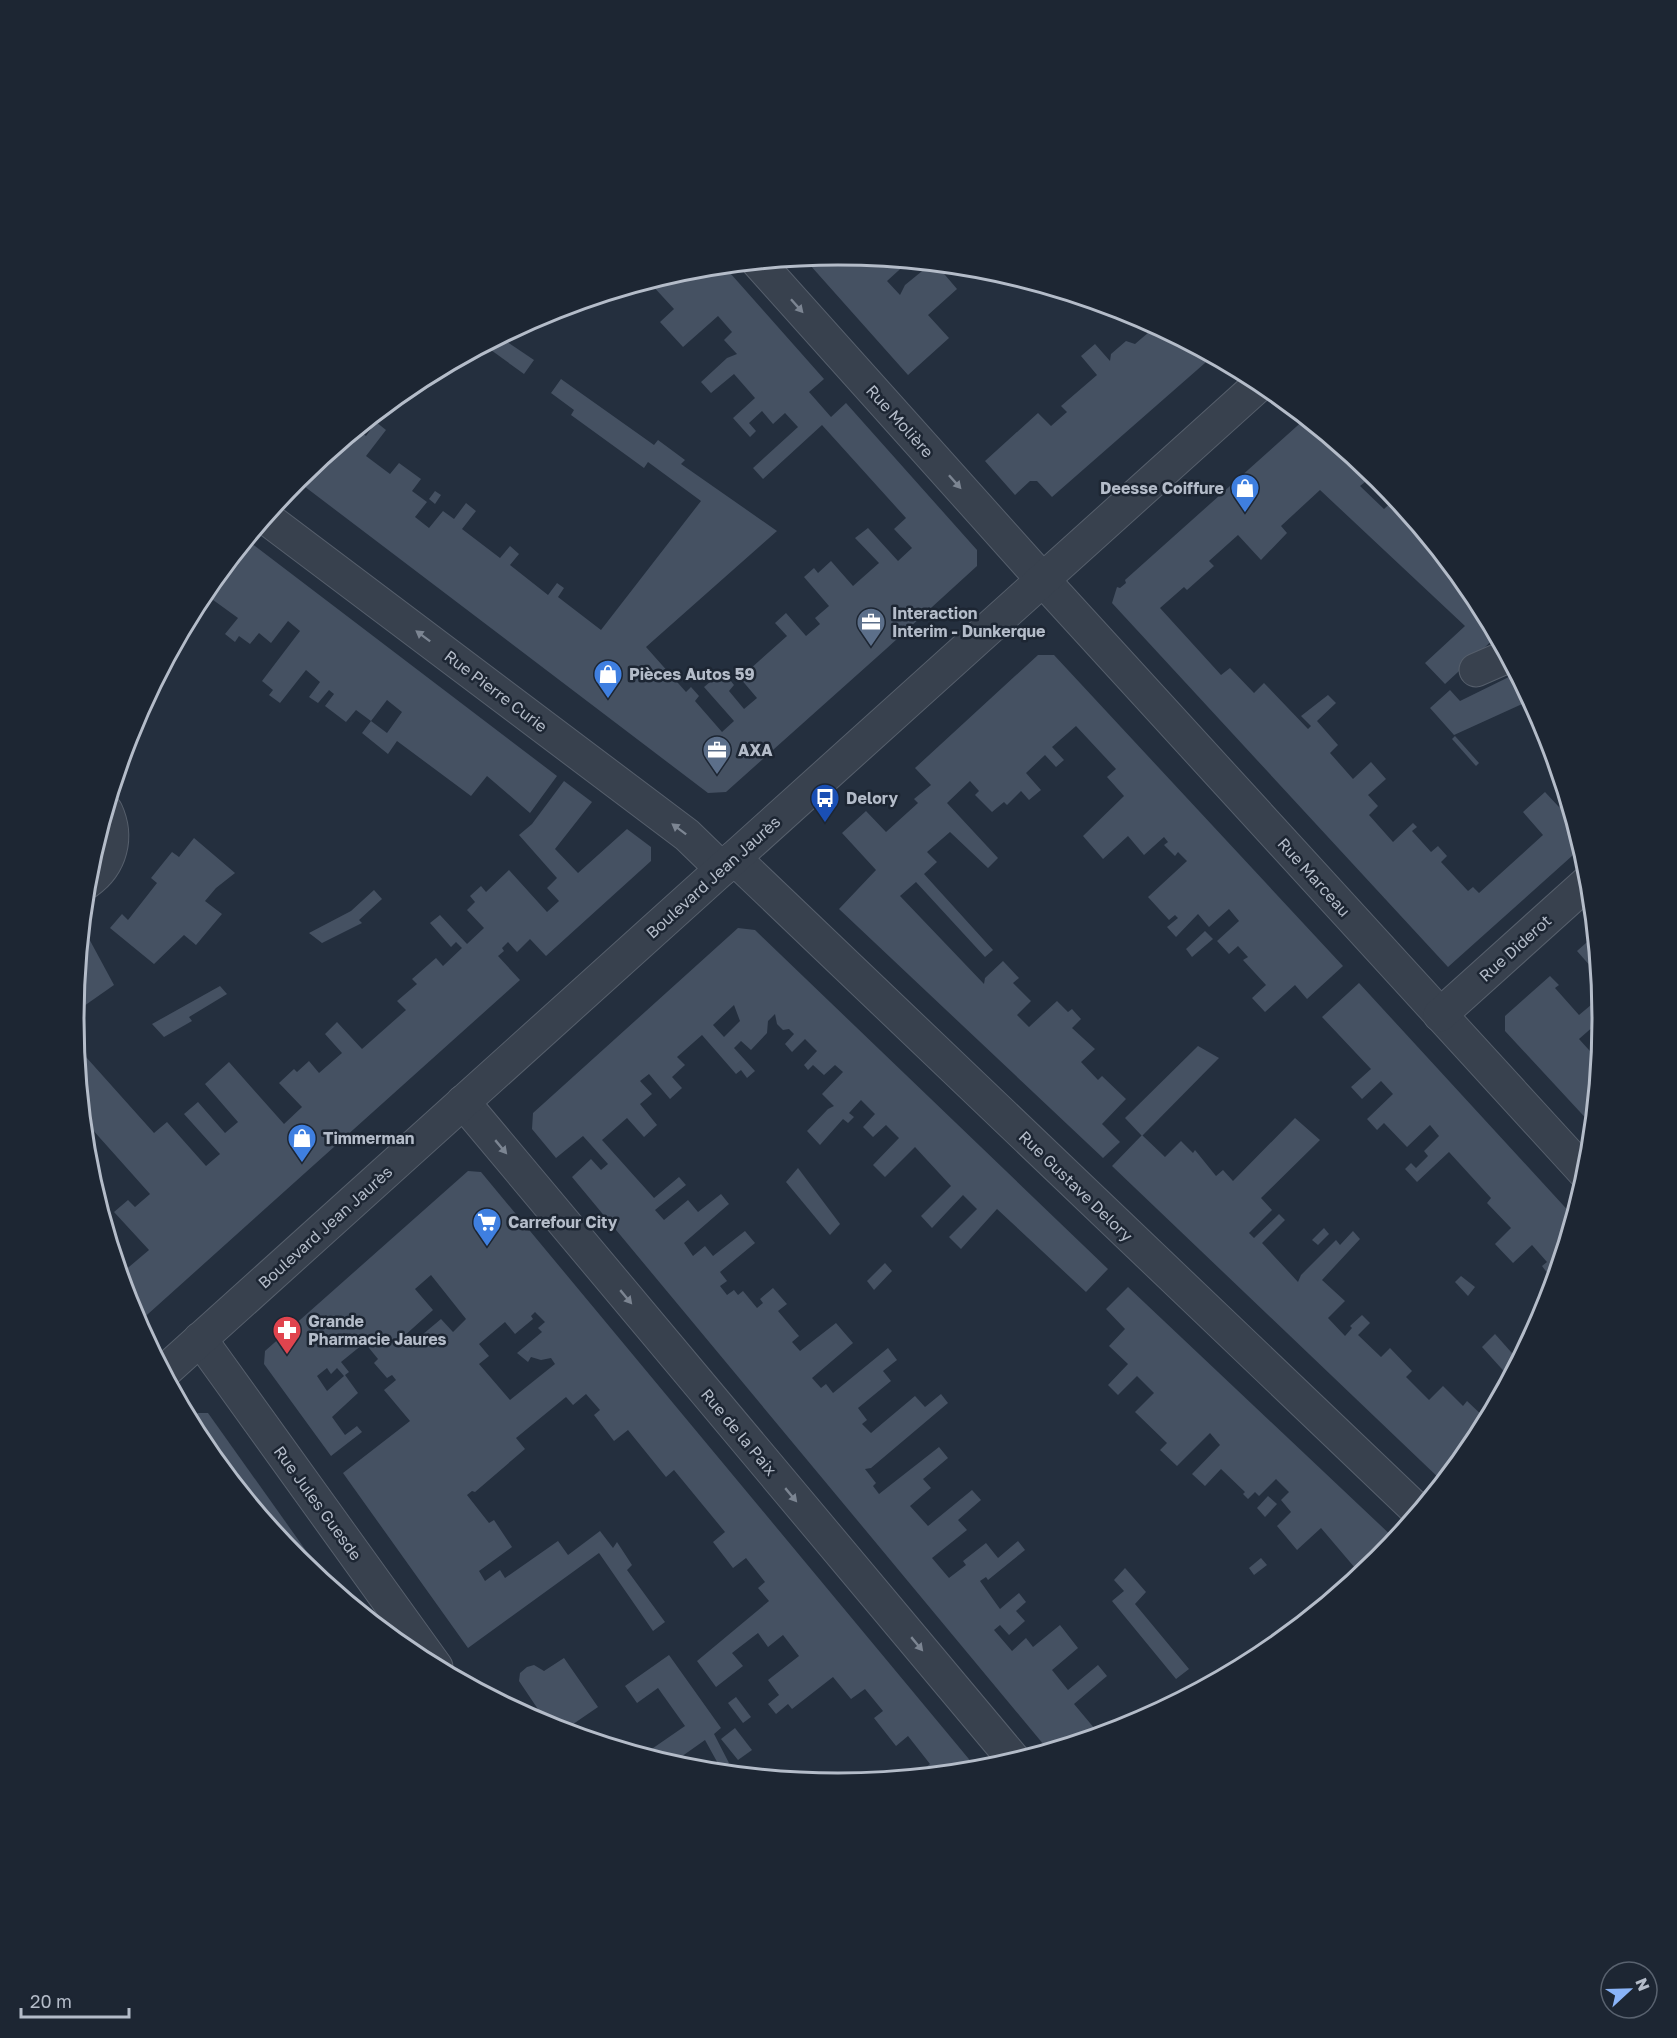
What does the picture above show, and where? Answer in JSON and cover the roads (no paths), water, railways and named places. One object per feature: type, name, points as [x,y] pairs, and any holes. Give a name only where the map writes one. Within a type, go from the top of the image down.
[{"type":"street","name":"Rue Molière","points":[[764,269],[1042,579]]},
{"type":"street","name":"Boulevard Jean Jaurès","points":[[170,1367],[1254,389]]},
{"type":"street","name":"Rue Pierre Curie","points":[[271,522],[728,864]]},
{"type":"street","name":"Rue Marceau","points":[[1042,579],[1579,1166]]},
{"type":"street","points":[[1476,670],[1501,659]]},
{"type":"street","points":[[98,874],[110,853],[109,830]]},
{"type":"street","name":"Rue Gustave Delory","points":[[728,864],[1413,1507]]},
{"type":"street","name":"Rue Diderot","points":[[1440,1015],[1582,888]]},
{"type":"street","name":"Rue de la Paix","points":[[463,1102],[1009,1754]]},
{"type":"street","name":"Rue Jules Guesde","points":[[200,1340],[422,1648]]},
{"type":"place","name":"Deesse Coiffure","points":[[1245,514]]},
{"type":"place","name":"Interaction Interim - Dunkerque","points":[[871,648]]},
{"type":"place","name":"Pièces Autos 59","points":[[608,700]]},
{"type":"place","name":"AXA","points":[[717,776]]},
{"type":"place","name":"Delory","points":[[825,824]]},
{"type":"place","name":"Timmerman","points":[[302,1164]]},
{"type":"place","name":"Carrefour City","points":[[487,1248]]},
{"type":"place","name":"Grande Pharmacie Jaures","points":[[287,1356]]}]
